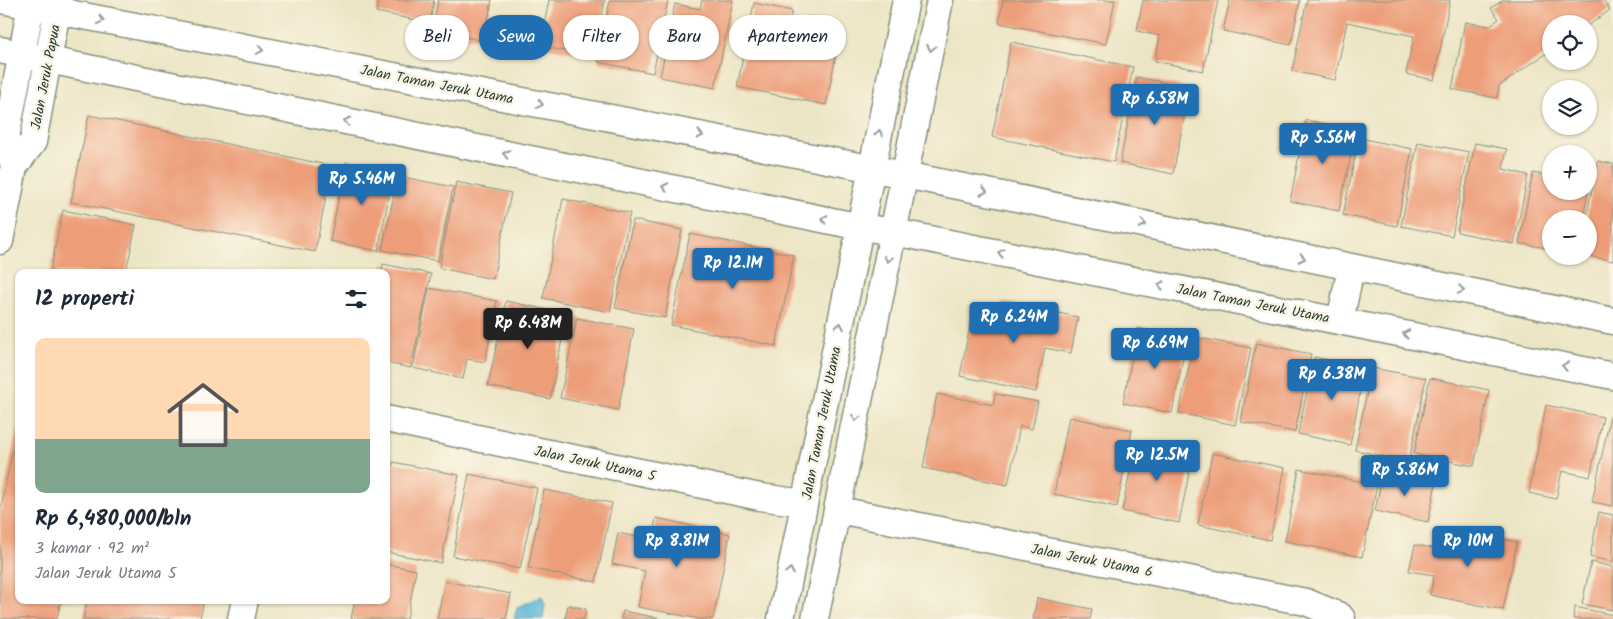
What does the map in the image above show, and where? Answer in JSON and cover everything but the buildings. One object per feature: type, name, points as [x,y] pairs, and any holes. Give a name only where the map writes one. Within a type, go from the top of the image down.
[{"type":"street","name":"Jalan Taman Jeruk Utama","points":[[1,0],[58,6],[872,168],[1613,321]]},
{"type":"street","name":"Jalan Taman Jeruk Utama","points":[[781,619],[906,0]]},
{"type":"street","points":[[816,619],[940,0]]},
{"type":"street","name":"Jalan Jeruk Papua","points":[[14,167],[6,137],[16,86],[11,52],[31,3]]},
{"type":"street","name":"Jalan Jeruk Papua","points":[[0,241],[14,167],[32,142],[58,6]]},
{"type":"street","name":"Jalan Taman Jeruk Utama","points":[[11,52],[861,227],[1340,320],[1613,376]]},
{"type":"street","points":[[1340,320],[1351,268]]},
{"type":"street","name":"Jalan Jeruk Utama 5","points":[[390,420],[760,497],[804,504]]},
{"type":"street","name":"Jalan Jeruk Utama 6","points":[[838,510],[1306,602],[1340,616],[1342,619]]},
{"type":"street","points":[[241,619],[244,604]]},
{"type":"water","points":[[542,596],[545,604],[543,619],[514,619],[517,607]]}]
